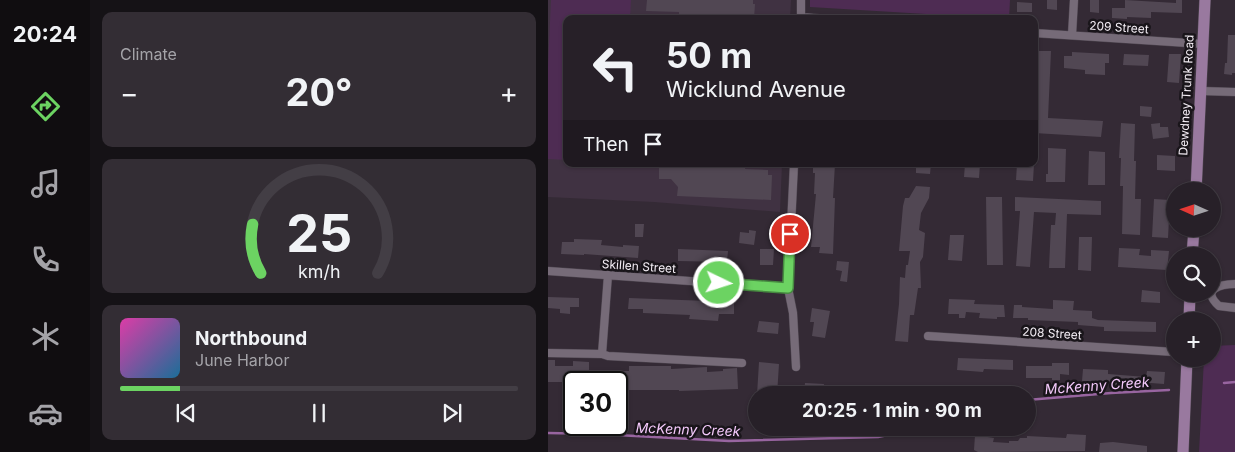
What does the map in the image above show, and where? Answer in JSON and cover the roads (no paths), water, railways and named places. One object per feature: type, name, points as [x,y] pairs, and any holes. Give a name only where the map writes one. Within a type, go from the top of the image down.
[{"type":"main road","name":"Dewdney Trunk Road","points":[[1196,182],[1205,0]]},
{"type":"main road","points":[[1183,452],[1187,367]]},
{"type":"street","points":[[801,15],[802,0]]},
{"type":"street","points":[[1072,35],[1074,0]]},
{"type":"street","name":"209 Street","points":[[1038,33],[1202,44]]},
{"type":"street","points":[[1201,91],[1236,92]]},
{"type":"street","points":[[794,167],[788,288],[793,313],[796,367]]},
{"type":"street","name":"Skillen Street","points":[[548,271],[788,288]]},
{"type":"street","points":[[602,354],[608,275]]},
{"type":"street","points":[[1236,284],[1218,285],[1212,292],[1213,298],[1219,306],[1236,308]]},
{"type":"street","name":"208 Street","points":[[928,336],[1166,351]]},
{"type":"street","points":[[548,353],[602,354],[608,356],[742,363]]},
{"type":"waterway","name":"McKenny Creek","points":[[1224,383],[1236,382]]},
{"type":"waterway","name":"McKenny Creek","points":[[1036,399],[1169,390]]},
{"type":"waterway","name":"McKenny Creek","points":[[548,433],[729,441],[883,436]]}]
